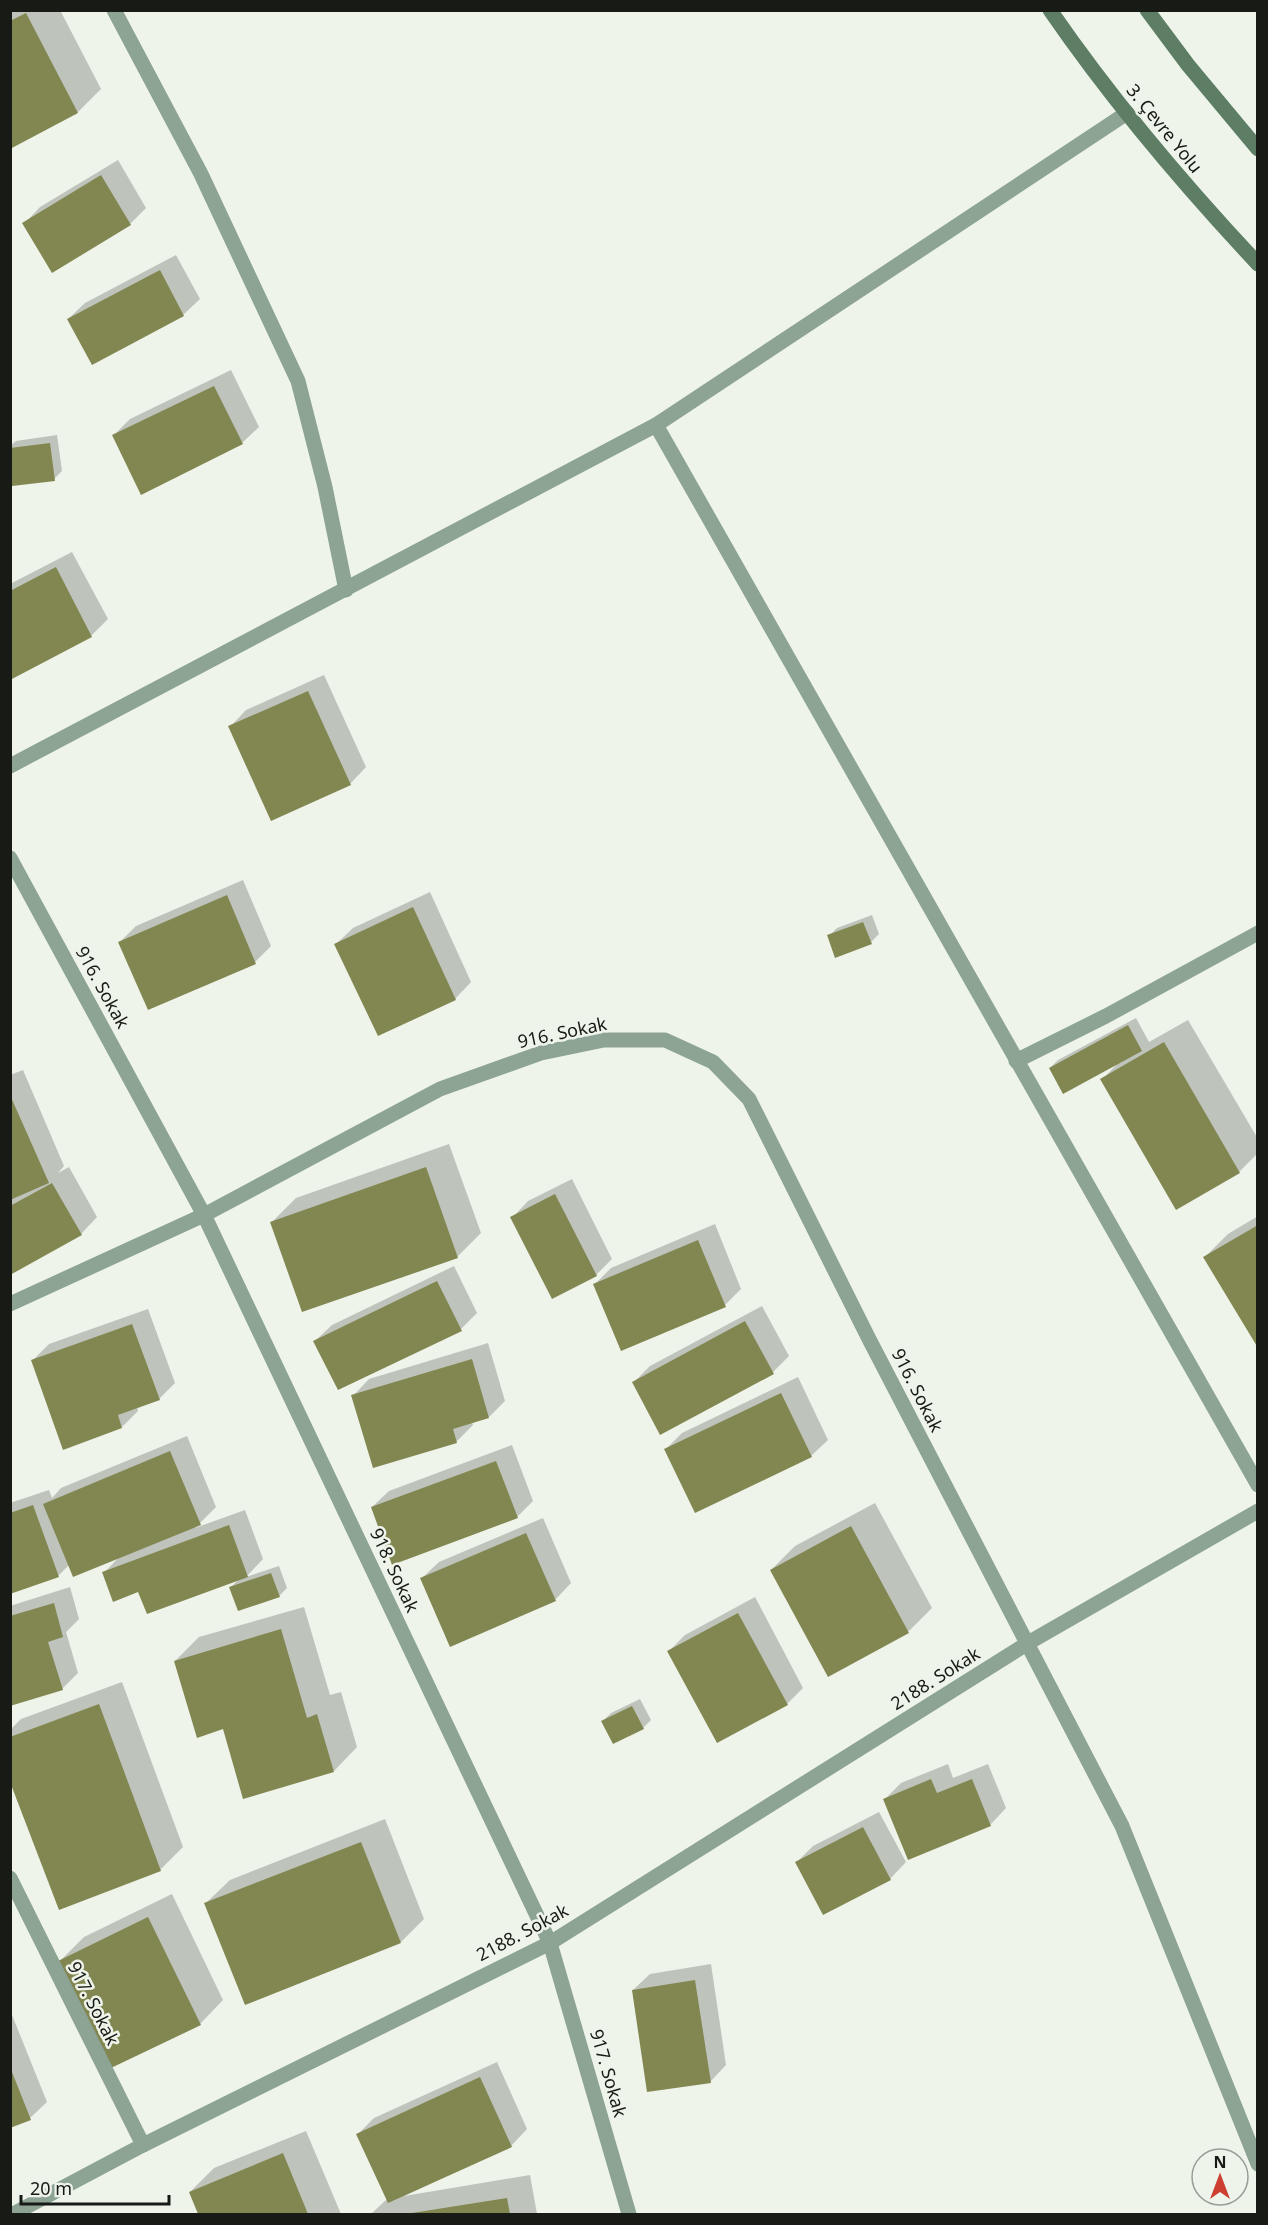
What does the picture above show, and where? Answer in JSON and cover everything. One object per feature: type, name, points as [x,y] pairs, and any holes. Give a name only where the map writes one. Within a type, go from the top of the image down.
[{"type":"main road","name":"3. Çevre Yolu","points":[[1050,10],[1127,113],[1200,201],[1257,264]]},
{"type":"main road","points":[[1147,10],[1188,65],[1257,148]]},
{"type":"street","points":[[114,10],[201,174],[298,381],[325,487],[346,590]]},
{"type":"street","points":[[10,766],[656,425],[1127,113]]},
{"type":"street","points":[[656,425],[1257,1485]]},
{"type":"street","name":"916. Sokak","points":[[10,858],[204,1215],[440,1089],[541,1053],[604,1040],[665,1040],[712,1062],[749,1099],[869,1339],[1122,1826],[1257,2164]]},
{"type":"street","points":[[1016,1061],[1115,1011],[1257,933]]},
{"type":"street","points":[[10,1304],[204,1215]]},
{"type":"street","name":"918. Sokak","points":[[204,1215],[550,1943]]},
{"type":"street","name":"2188. Sokak","points":[[13,2214],[143,2145],[550,1943],[1028,1643],[1257,1511]]},
{"type":"street","name":"917. Sokak","points":[[10,1878],[143,2145]]},
{"type":"street","name":"917. Sokak","points":[[550,1943],[629,2214]]},
{"type":"building","points":[[26,13],[78,113],[10,149],[10,21]]},
{"type":"building","points":[[101,175],[131,225],[52,273],[22,223]]},
{"type":"building","points":[[160,270],[184,316],[92,365],[67,319]]},
{"type":"building","points":[[214,386],[243,444],[141,495],[112,435]]},
{"type":"building","points":[[50,443],[55,481],[12,486],[10,448]]},
{"type":"building","points":[[56,567],[92,637],[10,680],[10,591]]},
{"type":"building","points":[[308,691],[351,785],[271,821],[228,726]]},
{"type":"building","points":[[227,895],[256,964],[148,1010],[118,942]]},
{"type":"building","points":[[413,907],[456,1000],[378,1036],[334,944]]},
{"type":"building","points":[[863,922],[872,944],[835,958],[827,935]]},
{"type":"building","points":[[1128,1025],[1142,1051],[1063,1094],[1049,1068]]},
{"type":"building","points":[[1164,1042],[1240,1173],[1176,1210],[1100,1079]]},
{"type":"building","points":[[10,1095],[49,1183],[10,1200]]},
{"type":"building","points":[[426,1167],[458,1258],[302,1312],[270,1222]]},
{"type":"building","points":[[52,1183],[82,1235],[10,1275],[10,1206]]},
{"type":"building","points":[[555,1194],[597,1276],[552,1299],[510,1217]]},
{"type":"building","points":[[1258,1225],[1258,1348],[1203,1257]]},
{"type":"building","points":[[698,1240],[726,1307],[621,1351],[593,1284]]},
{"type":"building","points":[[437,1281],[462,1331],[338,1390],[313,1341]]},
{"type":"building","points":[[745,1321],[774,1374],[660,1435],[632,1382]]},
{"type":"building","points":[[132,1324],[160,1400],[118,1415],[122,1428],[63,1450],[31,1360]]},
{"type":"building","points":[[472,1359],[489,1418],[453,1429],[457,1443],[373,1468],[351,1395]]},
{"type":"building","points":[[781,1393],[812,1457],[695,1513],[664,1449]]},
{"type":"building","points":[[170,1451],[201,1525],[73,1577],[43,1504]]},
{"type":"building","points":[[496,1461],[518,1518],[392,1565],[371,1507]]},
{"type":"building","points":[[33,1505],[59,1577],[10,1594],[10,1513]]},
{"type":"building","points":[[229,1525],[248,1577],[147,1614],[138,1592],[113,1602],[102,1572]]},
{"type":"building","points":[[851,1526],[909,1633],[828,1677],[770,1570]]},
{"type":"building","points":[[526,1533],[556,1601],[450,1647],[420,1578]]},
{"type":"building","points":[[271,1573],[280,1597],[238,1611],[229,1587]]},
{"type":"building","points":[[54,1603],[63,1637],[48,1642],[63,1690],[10,1706],[10,1616]]},
{"type":"building","points":[[738,1613],[788,1705],[717,1743],[667,1651]]},
{"type":"building","points":[[281,1629],[307,1718],[317,1714],[334,1772],[243,1799],[223,1729],[197,1738],[174,1661]]},
{"type":"building","points":[[99,1704],[161,1871],[59,1910],[10,1782],[10,1737]]},
{"type":"building","points":[[632,1706],[644,1729],[613,1744],[601,1721]]},
{"type":"building","points":[[931,1779],[937,1793],[972,1779],[991,1826],[908,1860],[883,1799]]},
{"type":"building","points":[[863,1827],[891,1880],[823,1915],[795,1862]]},
{"type":"building","points":[[361,1842],[401,1943],[245,2005],[204,1903]]},
{"type":"building","points":[[148,1917],[201,2025],[111,2068],[58,1961]]},
{"type":"building","points":[[695,1980],[711,2083],[647,2092],[632,1990]]},
{"type":"building","points":[[10,2067],[31,2120],[10,2128]]},
{"type":"building","points":[[480,2077],[512,2147],[388,2203],[356,2134]]},
{"type":"building","points":[[283,2153],[308,2214],[198,2214],[189,2192]]},
{"type":"building","points":[[507,2198],[510,2214],[412,2214],[412,2213]]}]
